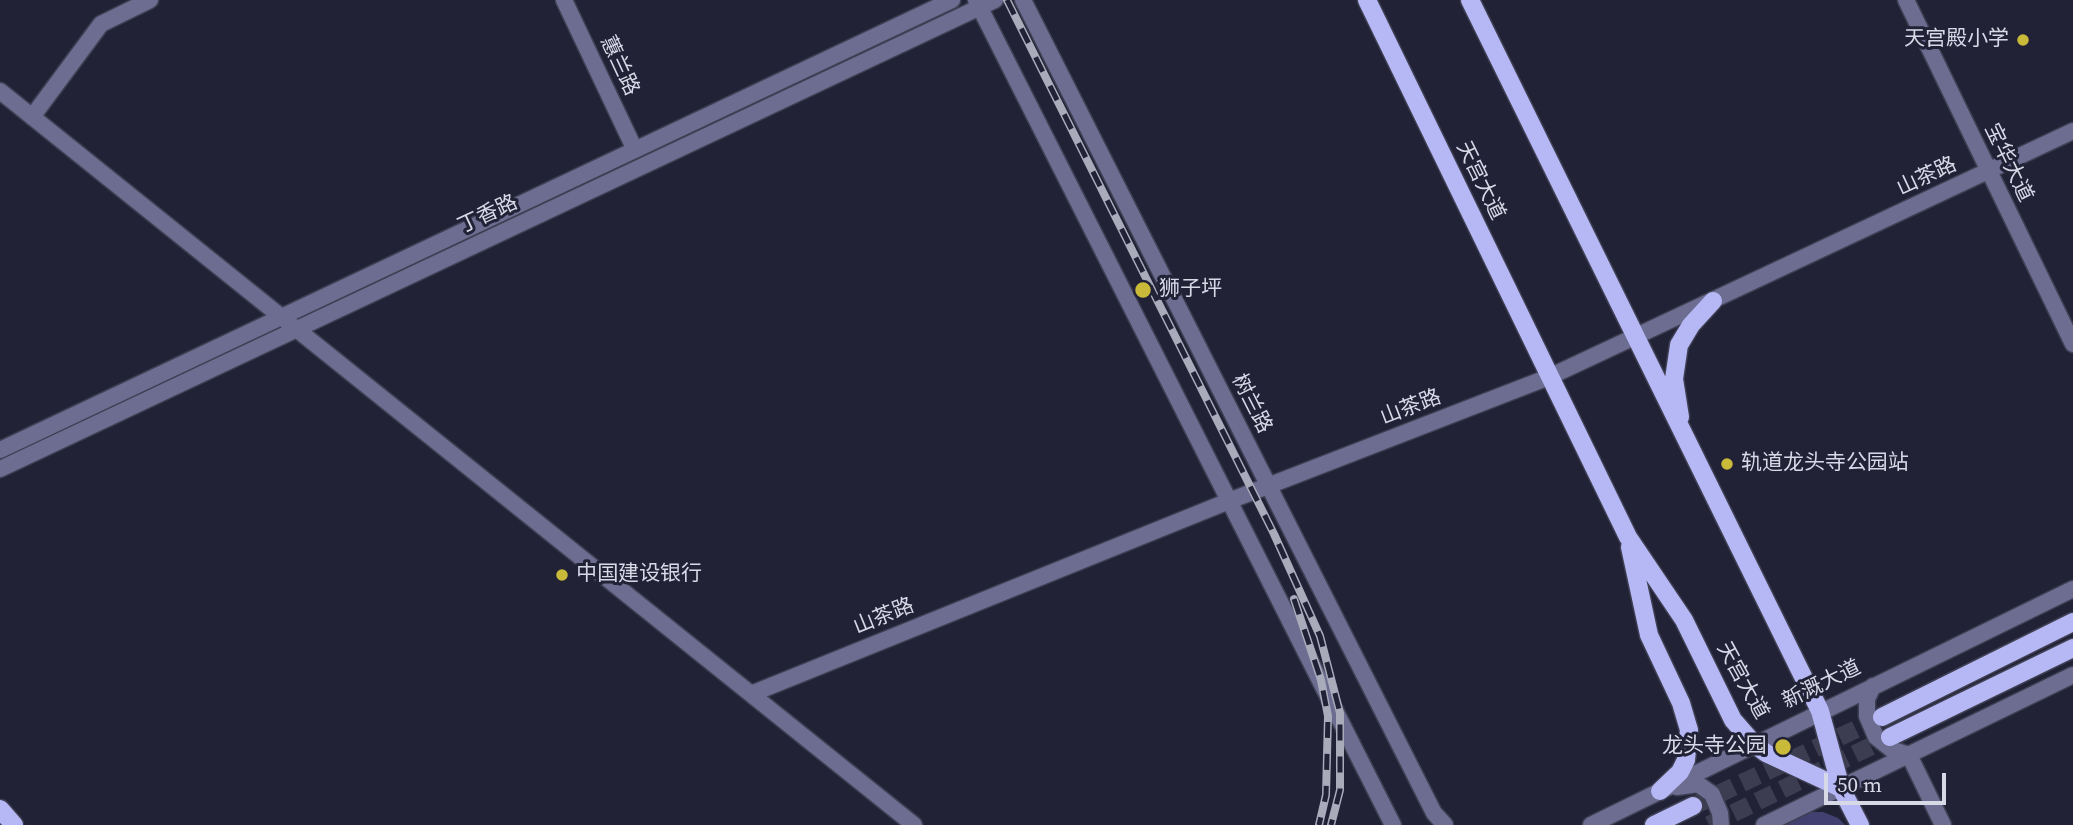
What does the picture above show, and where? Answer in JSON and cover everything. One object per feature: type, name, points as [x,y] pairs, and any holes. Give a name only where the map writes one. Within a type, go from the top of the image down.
[{"type":"main road","name":"天宫大道","points":[[1367,0],[1628,537],[1684,620],[1733,720],[1754,744],[1778,759],[1842,788]]},
{"type":"main road","points":[[1470,0],[1820,711],[1842,788],[1860,825]]},
{"type":"main road","points":[[1683,434],[1674,379],[1676,357],[1684,334],[1713,301]]},
{"type":"main road","points":[[1628,537],[1649,635],[1681,703],[1689,730],[1686,760],[1680,772],[1660,791]]},
{"type":"main road","points":[[1882,717],[2073,622]]},
{"type":"main road","points":[[1890,737],[2073,648]]},
{"type":"main road","points":[[1654,825],[1693,806]]},
{"type":"main road","points":[[0,809],[14,825]]},
{"type":"street","points":[[32,117],[101,24],[150,0]]},
{"type":"street","name":"蕙兰路","points":[[564,0],[635,150]]},
{"type":"street","name":"丁香路","points":[[0,450],[952,0]]},
{"type":"street","name":"树兰路","points":[[1023,0],[1434,813],[1445,825]]},
{"type":"street","name":"宝华大道","points":[[1906,0],[2073,344]]},
{"type":"street","points":[[983,2],[1229,501],[1393,825]]},
{"type":"street","name":"丁香路","points":[[0,469],[983,2]]},
{"type":"street","points":[[0,91],[914,825]]},
{"type":"street","name":"山茶路","points":[[751,694],[1269,485],[1549,376],[2073,131]]},
{"type":"street","name":"新溉大道","points":[[1591,825],[2073,589]]},
{"type":"street","points":[[1764,825],[2073,675]]},
{"type":"street","points":[[1873,686],[1867,699],[1867,716],[1876,737],[1891,749],[1909,755],[1943,825]]},
{"type":"street","points":[[1660,791],[1698,784],[1712,794],[1720,813],[1721,825]]},
{"type":"shaded area","points":[[1808,812],[1823,812],[1838,818],[1845,825],[1784,825]]},
{"type":"tunnel","points":[[1693,806],[1882,717]]},
{"type":"tunnel","points":[[1709,825],[1890,737]]},
{"type":"railway","points":[[1007,0],[1274,534],[1320,636],[1340,713],[1340,790],[1331,825]]},
{"type":"railway","points":[[1294,599],[1321,680],[1328,716],[1326,795],[1319,825]]},
{"type":"place","name":"天宫殿小学","points":[[2023,40]]},
{"type":"place","name":"狮子坪","points":[[1143,290]]},
{"type":"place","name":"轨道龙头寺公园站","points":[[1727,464]]},
{"type":"place","name":"中国建设银行","points":[[562,575]]},
{"type":"place","name":"龙头寺公园","points":[[1783,747]]}]
